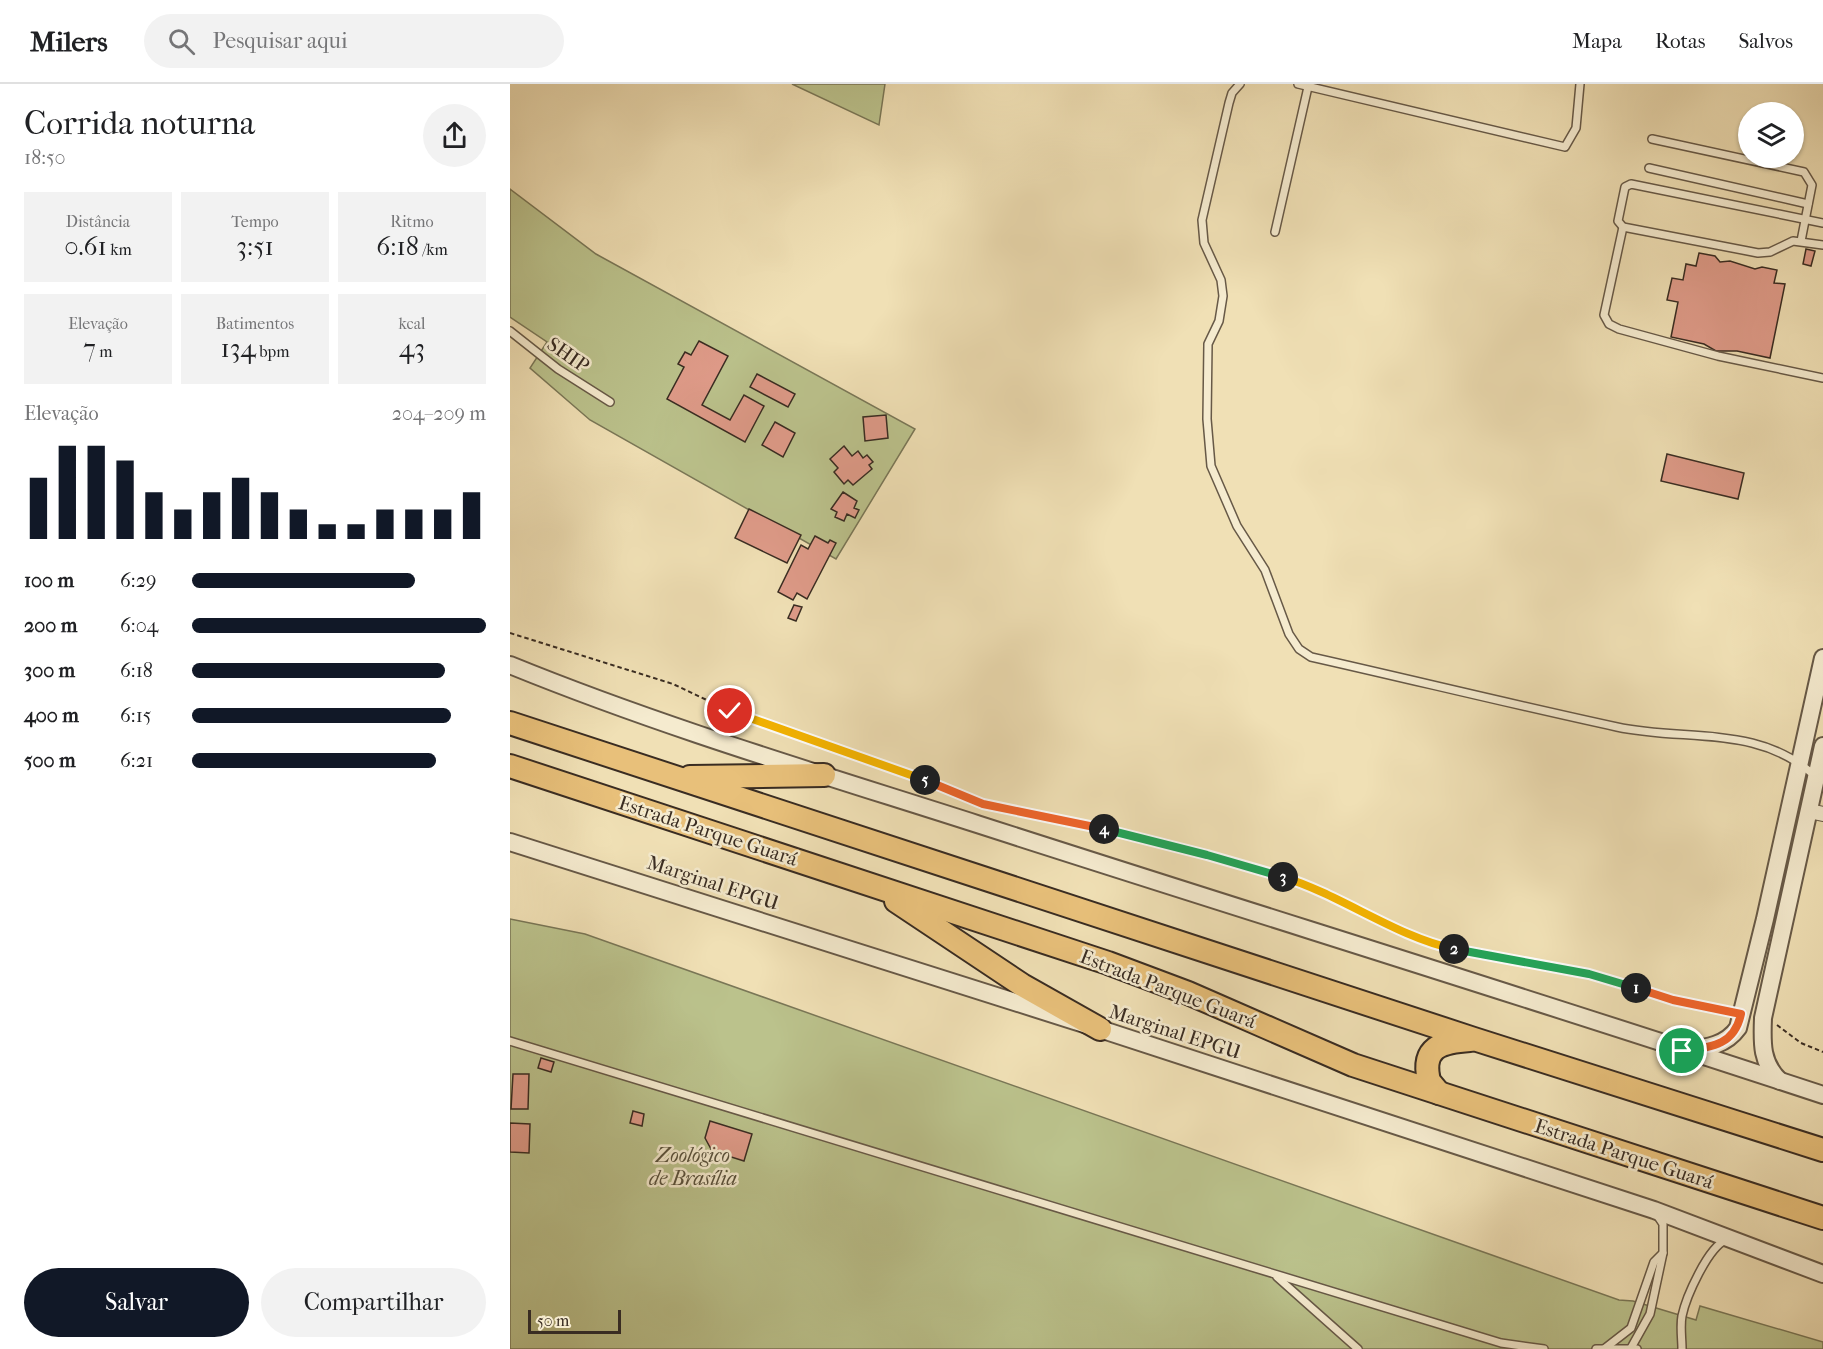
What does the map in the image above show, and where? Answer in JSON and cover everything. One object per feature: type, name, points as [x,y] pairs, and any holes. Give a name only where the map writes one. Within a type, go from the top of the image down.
[{"type":"highway","name":"Estrada Parque Guará","points":[[510,723],[1474,1039],[1823,1150]]},
{"type":"highway","name":"Estrada Parque Guará","points":[[510,766],[1118,967],[1188,993],[1353,1065],[1823,1218]]},
{"type":"highway","points":[[510,774],[549,778]]},
{"type":"highway","points":[[674,778],[824,775]]},
{"type":"highway","points":[[875,887],[1022,985],[1100,1029]]},
{"type":"highway","points":[[1439,1092],[1429,1081],[1430,1055],[1436,1046],[1449,1041],[1474,1039]]},
{"type":"street","points":[[1682,1051],[1708,1048],[1731,1037],[1738,1028],[1823,658]]},
{"type":"street","points":[[510,665],[580,694],[824,775],[1418,966],[1623,1029],[1682,1051],[1823,1095]]},
{"type":"street","points":[[1780,1081],[1764,1059],[1763,1018],[1816,812],[1816,777],[1823,746]]},
{"type":"street","name":"Marginal EPGU","points":[[510,842],[1100,1029],[1654,1210],[1730,1238],[1796,1266],[1823,1274]]},
{"type":"lane","points":[[1240,84],[1232,93],[1229,103],[1202,220],[1204,243],[1221,280],[1223,296],[1219,321],[1208,344],[1208,436],[1211,466],[1237,526],[1265,570],[1289,634],[1299,650],[1311,657],[1620,728],[1740,739],[1787,754],[1800,762],[1816,777]]},
{"type":"lane","points":[[1298,84],[1565,147],[1576,128],[1580,84]]},
{"type":"lane","points":[[1275,232],[1308,87]]},
{"type":"lane","points":[[1652,139],[1804,172],[1812,185],[1801,241]]},
{"type":"lane","points":[[1649,168],[1808,204]]},
{"type":"lane","points":[[1823,223],[1631,184],[1625,187],[1618,221],[1623,227],[1762,254],[1787,243],[1801,241],[1823,245]]},
{"type":"lane","points":[[1623,227],[1604,315],[1609,324],[1618,329],[1718,356],[1823,378]]},
{"type":"lane","name":"SHIP","points":[[510,331],[558,369],[610,402]]},
{"type":"lane","points":[[510,1041],[1501,1343],[1544,1349]]},
{"type":"lane","points":[[1596,1349],[1634,1348],[1650,1314],[1663,1253],[1663,1224],[1654,1210]]},
{"type":"lane","points":[[1682,1349],[1682,1316],[1707,1257],[1718,1243],[1730,1238]]},
{"type":"lane","points":[[1604,1349],[1631,1328],[1654,1262],[1663,1253]]},
{"type":"lane","points":[[1275,1275],[1358,1349]]},
{"type":"lane","points":[[1501,1343],[1513,1349]]},
{"type":"path","points":[[510,633],[673,684],[730,711],[912,774],[983,804],[1122,833],[1316,887],[1378,919],[1446,947],[1526,964],[1589,974],[1673,1000],[1741,1014]]},
{"type":"path","points":[[1763,1018],[1801,1043],[1823,1052]]},
{"type":"green space","points":[[792,84],[885,84],[879,125]]},
{"type":"green space","points":[[510,189],[596,254],[915,429],[836,559],[590,420],[530,368],[547,342],[510,317]]},
{"type":"green space","name":"Zoológico de Brasília","points":[[510,919],[585,934],[1619,1300],[1633,1301],[1696,1320],[1700,1306],[1823,1342],[1823,1349],[510,1349]]},
{"type":"building","points":[[1806,249],[1815,251],[1811,266],[1803,264]]},
{"type":"building","points":[[1699,253],[1715,256],[1720,262],[1730,261],[1755,269],[1762,267],[1777,270],[1774,283],[1785,284],[1770,358],[1737,351],[1716,351],[1704,344],[1671,337],[1678,302],[1667,300],[1672,278],[1683,280],[1686,264],[1696,266]]},
{"type":"building","points":[[699,341],[728,356],[702,405],[730,420],[744,395],[764,406],[745,442],[667,399],[684,367],[678,364],[685,352],[691,355]]},
{"type":"building","points":[[757,374],[795,394],[788,407],[750,387]]},
{"type":"building","points":[[886,415],[888,438],[865,441],[863,417]]},
{"type":"building","points":[[775,422],[795,433],[783,457],[762,445]]},
{"type":"building","points":[[844,446],[852,456],[858,451],[863,458],[867,455],[873,462],[869,465],[872,469],[853,485],[848,480],[844,484],[834,472],[838,468],[830,459]]},
{"type":"building","points":[[1667,454],[1744,473],[1738,499],[1661,481]]},
{"type":"building","points":[[843,492],[857,501],[854,508],[859,510],[855,518],[847,514],[844,521],[835,517],[837,512],[831,509]]},
{"type":"building","points":[[749,509],[801,535],[787,563],[735,538]]},
{"type":"building","points":[[815,536],[828,543],[830,540],[836,543],[807,599],[797,593],[793,600],[778,592],[801,545],[808,549]]},
{"type":"building","points":[[794,605],[802,607],[796,621],[788,618]]},
{"type":"building","points":[[541,1058],[554,1062],[551,1072],[538,1068]]},
{"type":"building","points":[[513,1074],[529,1074],[528,1109],[511,1109]]},
{"type":"building","points":[[633,1111],[644,1114],[642,1126],[630,1123]]},
{"type":"building","points":[[710,1121],[752,1134],[744,1161],[712,1151],[705,1138]]},
{"type":"building","points":[[510,1123],[530,1124],[529,1153],[510,1152]]},
{"type":"route","points":[[730,711],[912,774],[983,804],[1122,833],[1316,887],[1378,919],[1446,947],[1526,964],[1589,974],[1673,1000],[1741,1014],[1738,1028],[1731,1037],[1708,1048],[1682,1051]]}]
